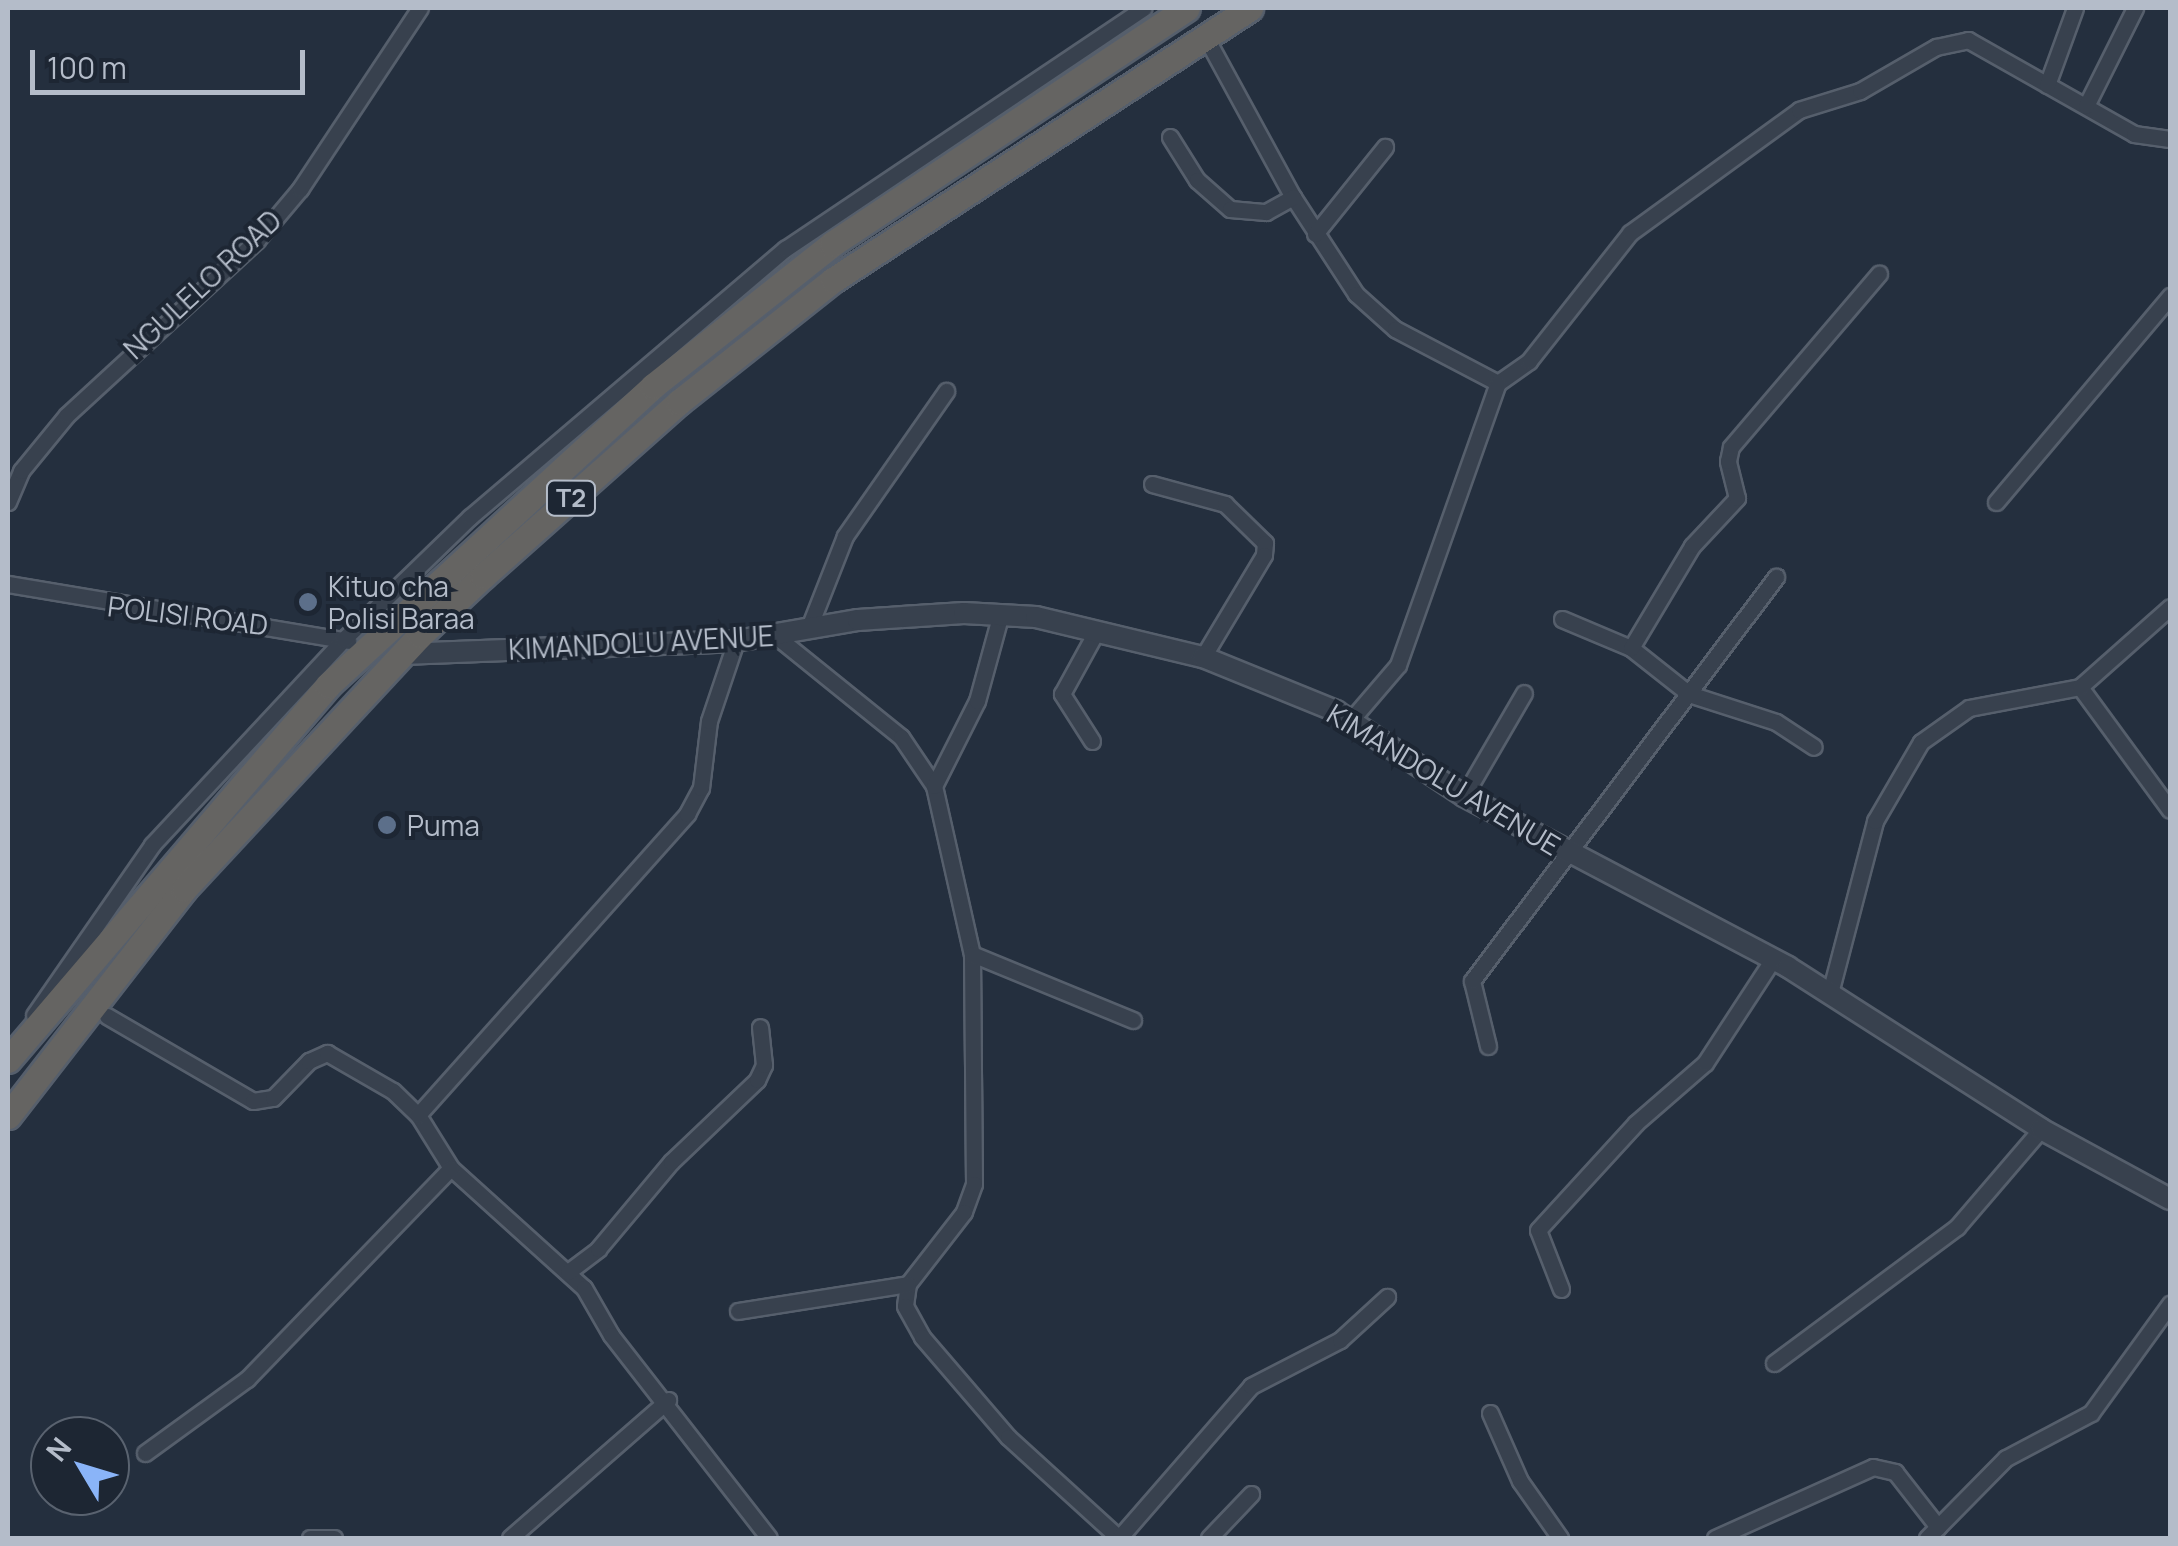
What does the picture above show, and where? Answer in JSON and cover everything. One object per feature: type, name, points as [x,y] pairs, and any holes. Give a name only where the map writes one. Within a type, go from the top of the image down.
[{"type":"highway","name":"T2","points":[[8,1058],[356,643],[716,333],[954,159],[1187,8]]},
{"type":"highway","name":"T2","points":[[8,1116],[184,889],[402,654],[679,402],[833,280],[1204,34],[1250,8]]},
{"type":"street","name":"NGULELO ROAD","points":[[8,502],[21,471],[67,416],[257,240],[300,189],[420,8]]},
{"type":"street","points":[[356,643],[470,517],[785,249],[1144,8]]},
{"type":"street","points":[[2047,85],[2075,8]]},
{"type":"street","points":[[2086,106],[2135,8]]},
{"type":"street","points":[[1204,34],[1315,234],[1374,313],[1473,374],[1498,382]]},
{"type":"street","points":[[1351,720],[1398,664],[1498,382],[1529,361],[1630,233],[1798,110],[1860,91],[1953,41],[1981,46],[2134,134],[2170,139]]},
{"type":"street","points":[[1170,137],[1197,180],[1230,208],[1266,212],[1293,197]]},
{"type":"street","points":[[1315,234],[1386,147]]},
{"type":"street","points":[[1631,648],[1692,546],[1737,498],[1728,461],[1731,447],[1879,274]]},
{"type":"street","points":[[1996,502],[2170,296]]},
{"type":"street","points":[[808,630],[845,536],[946,391]]},
{"type":"street","points":[[1152,484],[1226,504],[1264,543],[1264,555],[1203,656]]},
{"type":"street","points":[[1488,1046],[1472,981],[1776,577]]},
{"type":"street","name":"POLISI ROAD","points":[[8,584],[356,643]]},
{"type":"street","points":[[1830,993],[1875,821],[1921,742],[1969,708],[2080,687],[2170,607]]},
{"type":"street","points":[[934,786],[977,701],[1000,613]]},
{"type":"street","name":"KIMANDOLU AVENUE","points":[[402,654],[736,641],[777,637],[858,620],[1000,613],[1203,656],[1351,720],[1464,796],[1568,855],[1773,959],[2041,1130],[2170,1199]]},
{"type":"street","points":[[1562,619],[1631,648],[1689,694],[1776,722],[1814,747]]},
{"type":"street","points":[[1092,741],[1062,694],[1094,634]]},
{"type":"street","points":[[777,637],[901,737],[934,786],[972,954],[974,1184],[955,1225],[908,1284],[905,1306],[922,1337],[1008,1437],[1118,1538],[1251,1386],[1340,1340],[1387,1298]]},
{"type":"street","points":[[418,1115],[687,814],[702,788],[710,721],[736,641]]},
{"type":"street","points":[[2080,687],[2170,810]]},
{"type":"street","points":[[1464,796],[1524,693]]},
{"type":"street","points":[[972,954],[1133,1020]]},
{"type":"street","points":[[1561,1289],[1538,1230],[1636,1123],[1704,1063],[1773,959]]},
{"type":"street","points":[[106,1016],[252,1101],[273,1098],[309,1061],[327,1053],[368,1072],[418,1115],[451,1168],[568,1272],[769,1538]]},
{"type":"street","points":[[568,1272],[598,1249],[672,1162],[757,1080],[764,1065],[760,1027]]},
{"type":"street","points":[[1774,1363],[1957,1227],[2041,1130]]},
{"type":"street","points":[[145,1453],[247,1378],[451,1168]]},
{"type":"street","points":[[738,1311],[908,1284]]},
{"type":"street","points":[[1714,1538],[1873,1467],[1896,1472],[1932,1533],[2006,1458],[2091,1413],[2170,1304]]},
{"type":"street","points":[[510,1538],[668,1400]]},
{"type":"street","points":[[1490,1413],[1520,1482],[1560,1538]]},
{"type":"street","points":[[1209,1538],[1251,1494]]},
{"type":"street","points":[[310,1538],[334,1538]]},
{"type":"place","name":"Kituo cha Polisi Baraa","points":[[308,602]]},
{"type":"place","name":"Puma","points":[[387,825]]}]
